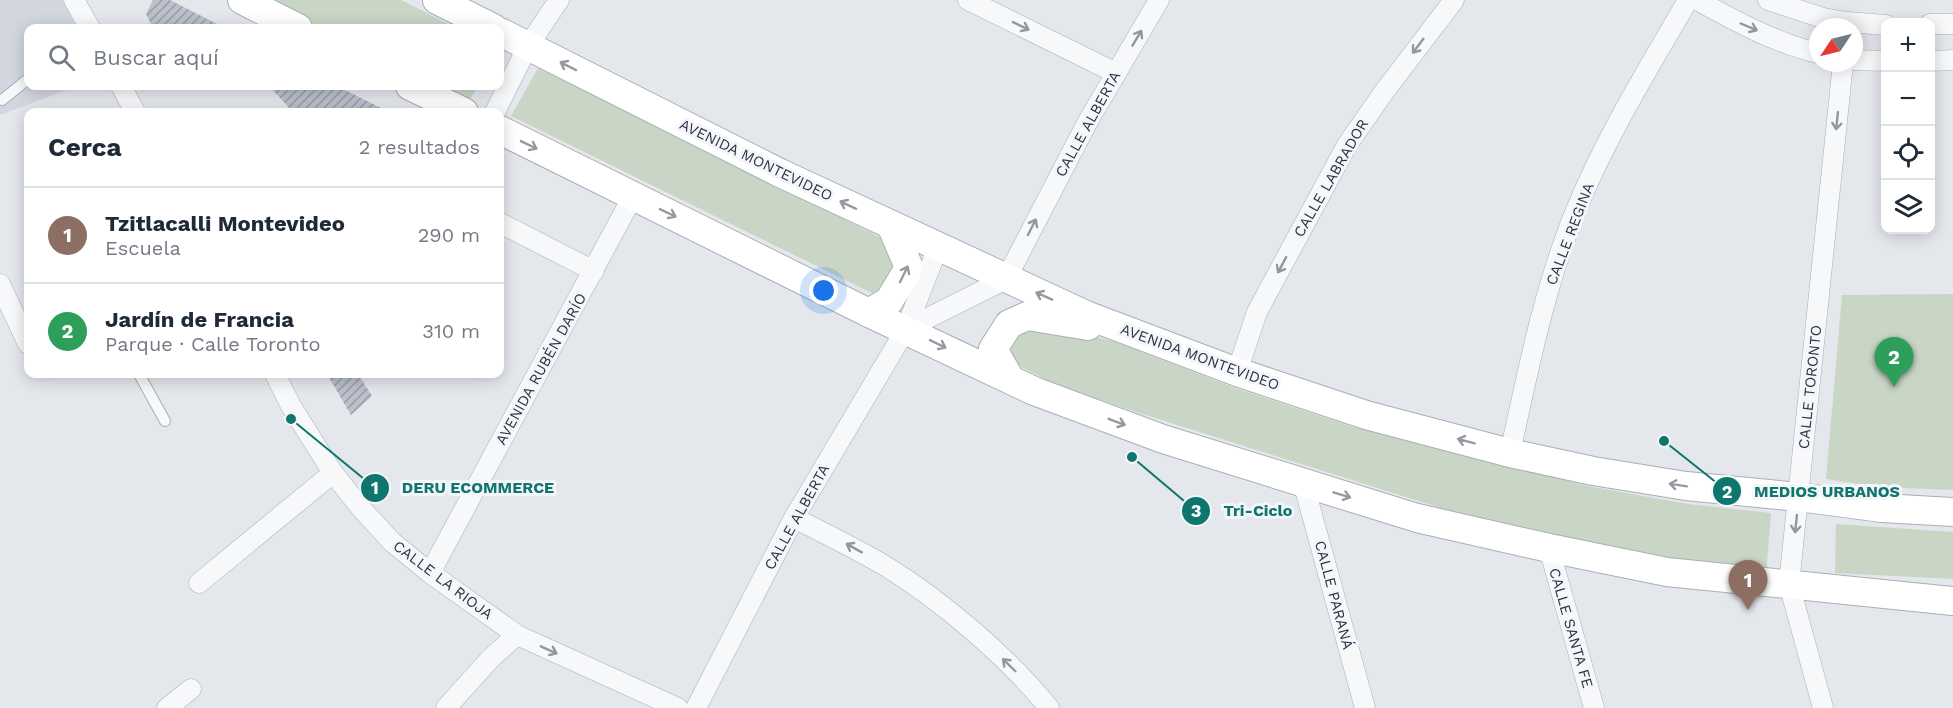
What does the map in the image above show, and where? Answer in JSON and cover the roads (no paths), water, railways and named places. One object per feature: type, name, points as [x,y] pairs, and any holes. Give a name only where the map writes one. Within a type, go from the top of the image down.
[{"type":"street","points":[[74,0],[88,24]]},
{"type":"street","points":[[242,0],[290,24]]},
{"type":"street","points":[[436,0],[485,24]]},
{"type":"street","points":[[497,108],[528,46],[559,0]]},
{"type":"street","points":[[969,0],[1116,73]]},
{"type":"street","name":"CALLE ALBERTA","points":[[1006,279],[1081,134],[1159,0]]},
{"type":"street","name":"CALLE LABRADOR","points":[[1237,372],[1257,312],[1347,145],[1454,0]]},
{"type":"street","name":"CALLE REGINA","points":[[1510,453],[1541,312],[1576,210],[1619,120],[1688,0]]},
{"type":"street","points":[[1697,0],[1735,21],[1809,51]]},
{"type":"street","points":[[1768,0],[1823,18]]},
{"type":"street","points":[[1863,24],[1881,25]]},
{"type":"street","points":[[1935,24],[1953,24]]},
{"type":"street","name":"AVENIDA MONTEVIDEO","points":[[504,34],[780,173],[1006,279],[1120,329],[1237,372],[1366,415],[1510,453],[1593,471],[1686,486],[1882,508],[1953,512]]},
{"type":"street","points":[[1863,60],[1881,61]]},
{"type":"street","points":[[1935,62],[1953,60]]},
{"type":"street","name":"CALLE TORONTO","points":[[1822,708],[1789,584],[1842,72]]},
{"type":"street","points":[[123,90],[133,108]]},
{"type":"street","points":[[418,90],[456,108]]},
{"type":"street","points":[[504,132],[869,313],[1034,391],[1162,439],[1417,518],[1549,548],[1667,572],[1953,601]]},
{"type":"street","name":"AVENIDA RUBÉN DARÍO","points":[[430,573],[633,196]]},
{"type":"street","points":[[504,225],[594,272]]},
{"type":"street","points":[[869,313],[889,301],[907,271],[908,265],[891,225]]},
{"type":"street","name":"CALLE ALBERTA","points":[[696,708],[795,518],[906,329],[938,247]]},
{"type":"street","points":[[906,329],[1006,279]]},
{"type":"street","points":[[0,284],[24,335]]},
{"type":"street","points":[[1010,379],[993,349],[1013,321],[1027,316],[1076,325],[1120,329]]},
{"type":"street","name":"CALLE LA RIOJA","points":[[277,378],[291,406],[333,473],[392,542],[430,573],[517,635],[678,708]]},
{"type":"street","points":[[199,582],[333,473]]},
{"type":"street","name":"CALLE PARANÁ","points":[[1303,482],[1365,708]]},
{"type":"street","points":[[795,518],[879,563],[930,597],[1009,664],[1049,708]]},
{"type":"street","name":"CALLE SANTA FE","points":[[1549,548],[1594,708]]},
{"type":"street","points":[[446,708],[491,658],[517,635]]},
{"type":"street","points":[[167,708],[191,689]]},
{"type":"lane","points":[[2,100],[24,82]]},
{"type":"lane","points":[[141,378],[165,421]]},
{"type":"place","name":"Jardín de Francia","points":[[1894,387]]},
{"type":"place","name":"DERU ECOMMERCE","points":[[291,419]]},
{"type":"place","name":"MEDIOS URBANOS","points":[[1664,441]]},
{"type":"place","name":"Tri-Ciclo","points":[[1132,457]]},
{"type":"place","name":"Tzitlacalli Montevideo","points":[[1748,610]]}]
